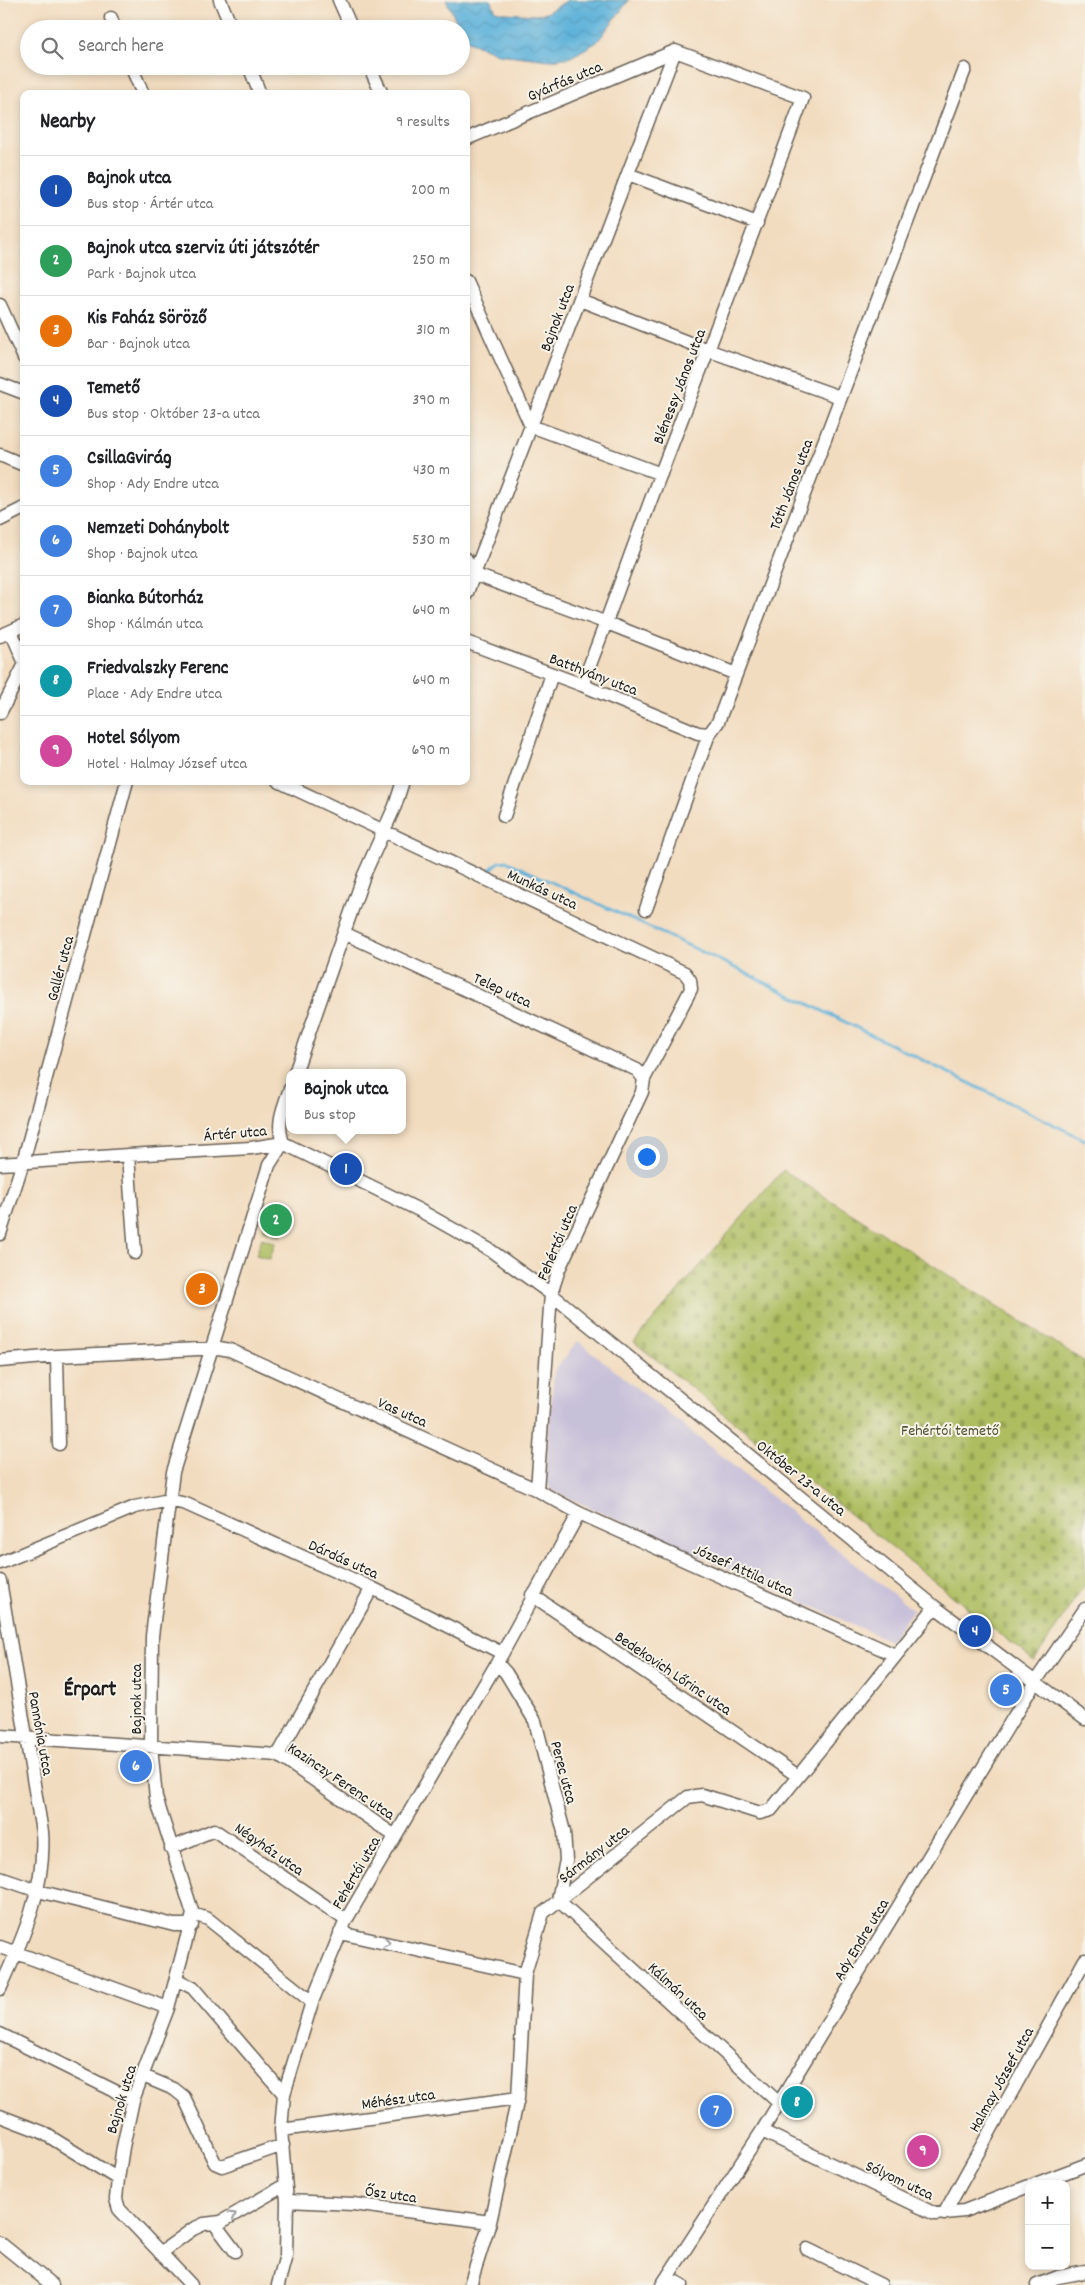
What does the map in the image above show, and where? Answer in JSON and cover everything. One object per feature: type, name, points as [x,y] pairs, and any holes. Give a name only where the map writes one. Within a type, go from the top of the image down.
[{"type":"street","points":[[220,0],[228,20]]},
{"type":"street","points":[[339,0],[348,20]]},
{"type":"street","name":"Blénessy János utca","points":[[582,685],[607,623],[660,474],[710,350],[803,98],[674,51]]},
{"type":"street","name":"Gyárfás utca","points":[[470,137],[674,51]]},
{"type":"street","name":"Bajnok utca","points":[[470,583],[674,51]]},
{"type":"street","name":"Tóth János utca","points":[[646,909],[710,734],[718,722],[965,69]]},
{"type":"street","points":[[136,75],[141,90]]},
{"type":"street","points":[[252,75],[258,90]]},
{"type":"street","points":[[373,75],[380,90]]},
{"type":"street","points":[[628,174],[757,223]]},
{"type":"street","points":[[470,290],[531,426],[660,474]]},
{"type":"street","points":[[580,300],[840,397]]},
{"type":"street","points":[[0,305],[20,349]]},
{"type":"street","points":[[0,384],[20,392]]},
{"type":"street","points":[[0,455],[20,463]]},
{"type":"street","points":[[0,520],[20,510]]},
{"type":"street","points":[[470,568],[473,574],[607,623],[736,674]]},
{"type":"street","points":[[20,627],[5,634],[20,655]]},
{"type":"street","name":"Batthyány utca","points":[[470,643],[582,685],[698,733],[710,734]]},
{"type":"street","points":[[0,713],[20,674]]},
{"type":"street","points":[[504,816],[552,674]]},
{"type":"street","name":"Gallér utca","points":[[23,1162],[126,785]]},
{"type":"street","name":"Munkás utca","points":[[287,785],[685,973],[690,980],[691,989],[644,1079]]},
{"type":"street","points":[[296,1069],[364,875],[385,831],[402,785]]},
{"type":"street","name":"Telep utca","points":[[344,933],[636,1070],[644,1079]]},
{"type":"street","name":"Fehértói utca","points":[[537,1490],[551,1294],[559,1269],[642,1092],[644,1079]]},
{"type":"street","points":[[282,1143],[278,1131],[286,1101]]},
{"type":"street","name":"Bajnok utca","points":[[191,2285],[119,2209],[116,2199],[123,2147],[133,2100],[168,2008],[192,1920],[156,1798],[151,1746],[152,1636],[173,1472],[269,1165],[282,1143]]},
{"type":"street","name":"Ártér utca","points":[[0,1164],[251,1148],[282,1143],[419,1210],[490,1250],[551,1294]]},
{"type":"street","points":[[128,1156],[135,1253]]},
{"type":"street","points":[[0,1234],[23,1162]]},
{"type":"street","name":"Október 23-a utca","points":[[551,1294],[935,1607],[1085,1719]]},
{"type":"street","name":"Vas utca","points":[[0,1361],[57,1356],[210,1349],[230,1350],[537,1490],[579,1513]]},
{"type":"street","points":[[57,1356],[59,1444]]},
{"type":"street","points":[[0,1563],[135,1507],[169,1500]]},
{"type":"street","name":"Dárdás utca","points":[[169,1500],[186,1504],[372,1588],[500,1658]]},
{"type":"street","name":"Fehértói utca","points":[[278,2285],[286,2255],[287,2200],[281,2130],[284,2094],[312,2002],[346,1920],[500,1658],[532,1595],[579,1513]]},
{"type":"street","name":"József Attila utca","points":[[579,1513],[895,1655]]},
{"type":"street","name":"Pannónia utca","points":[[0,1581],[42,1832],[44,1856],[38,1891],[16,1953],[0,1989]]},
{"type":"street","points":[[278,1754],[372,1588]]},
{"type":"street","name":"Bedekovich Lőrinc utca","points":[[532,1595],[798,1776]]},
{"type":"street","name":"Sármány utca","points":[[470,2285],[490,2222],[518,2098],[525,1974],[543,1913],[688,1797],[702,1795],[760,1814],[771,1810],[935,1607]]},
{"type":"street","name":"Ady Endre utca","points":[[665,2281],[762,2131],[1035,1682],[1085,1609]]},
{"type":"street","name":"Perec utca","points":[[500,1658],[506,1673],[535,1721],[564,1832],[566,1860],[558,1900]]},
{"type":"street","name":"Kazinczy Ferenc utca","points":[[0,1736],[278,1754],[395,1836]]},
{"type":"street","name":"Négyház utca","points":[[171,1848],[214,1830],[346,1920]]},
{"type":"street","points":[[0,1878],[38,1891],[174,1925],[192,1920],[208,1919],[312,2002]]},
{"type":"street","name":"Kálmán utca","points":[[558,1900],[779,2103]]},
{"type":"street","points":[[340,1933],[525,1974]]},
{"type":"street","points":[[0,1947],[168,2008]]},
{"type":"street","name":"Halmay József utca","points":[[944,2214],[1085,1960]]},
{"type":"street","points":[[176,1979],[193,1988],[284,2094]]},
{"type":"street","points":[[0,2034],[133,2100]]},
{"type":"street","points":[[143,2076],[174,2089],[184,2098],[215,2164],[222,2166],[283,2145]]},
{"type":"street","name":"Méhész utca","points":[[281,2130],[518,2098]]},
{"type":"street","points":[[0,2116],[42,2132],[118,2179]]},
{"type":"street","name":"Sólyom utca","points":[[762,2131],[936,2214],[964,2211],[1025,2188]]},
{"type":"street","points":[[1046,2180],[1085,2165]]},
{"type":"street","points":[[160,2253],[193,2229],[204,2224],[221,2222],[285,2184]]},
{"type":"street","name":"Ősz utca","points":[[287,2200],[354,2204],[490,2222]]},
{"type":"street","points":[[214,2223],[235,2251]]},
{"type":"street","points":[[0,2242],[52,2285]]},
{"type":"street","points":[[808,2249],[881,2285]]},
{"type":"street","points":[[1042,2284],[1058,2277],[1085,2272]]},
{"type":"street","points":[[665,2281],[682,2285]]},
{"type":"shaded area","points":[[578,1341],[913,1610],[890,1641],[551,1490],[545,1477],[554,1371]]},
{"type":"green space","name":"Fehértói temető","points":[[783,1170],[1085,1362],[1085,1584],[1034,1661],[634,1342]]},
{"type":"green space","points":[[270,1205],[289,1211],[280,1236],[263,1230]]},
{"type":"green space","points":[[262,1238],[275,1243],[270,1259],[256,1255]]},
{"type":"water","points":[[446,0],[490,0],[496,11],[536,15],[546,13],[568,0],[629,0],[597,42],[571,57],[550,60],[498,54],[470,42],[470,20],[456,20]]},
{"type":"waterway","points":[[485,874],[499,862],[506,861],[713,957],[1085,1140]]},
{"type":"place","name":"Bajnok utca","points":[[346,1169]]},
{"type":"place","name":"Bajnok utca szerviz úti játszótér","points":[[276,1220]]},
{"type":"place","name":"Kis Faház Söröző","points":[[202,1289]]},
{"type":"place","name":"Temető","points":[[975,1631]]},
{"type":"place","name":"CsillaGvirág","points":[[1006,1690]]},
{"type":"place","name":"Nemzeti Dohánybolt","points":[[136,1766]]},
{"type":"place","name":"Friedvalszky Ferenc","points":[[797,2102]]},
{"type":"place","name":"Bianka Bútorház","points":[[716,2111]]},
{"type":"place","name":"Hotel Sólyom","points":[[923,2151]]},
{"type":"district","name":"Érpart","points":[[90,1688]]}]
